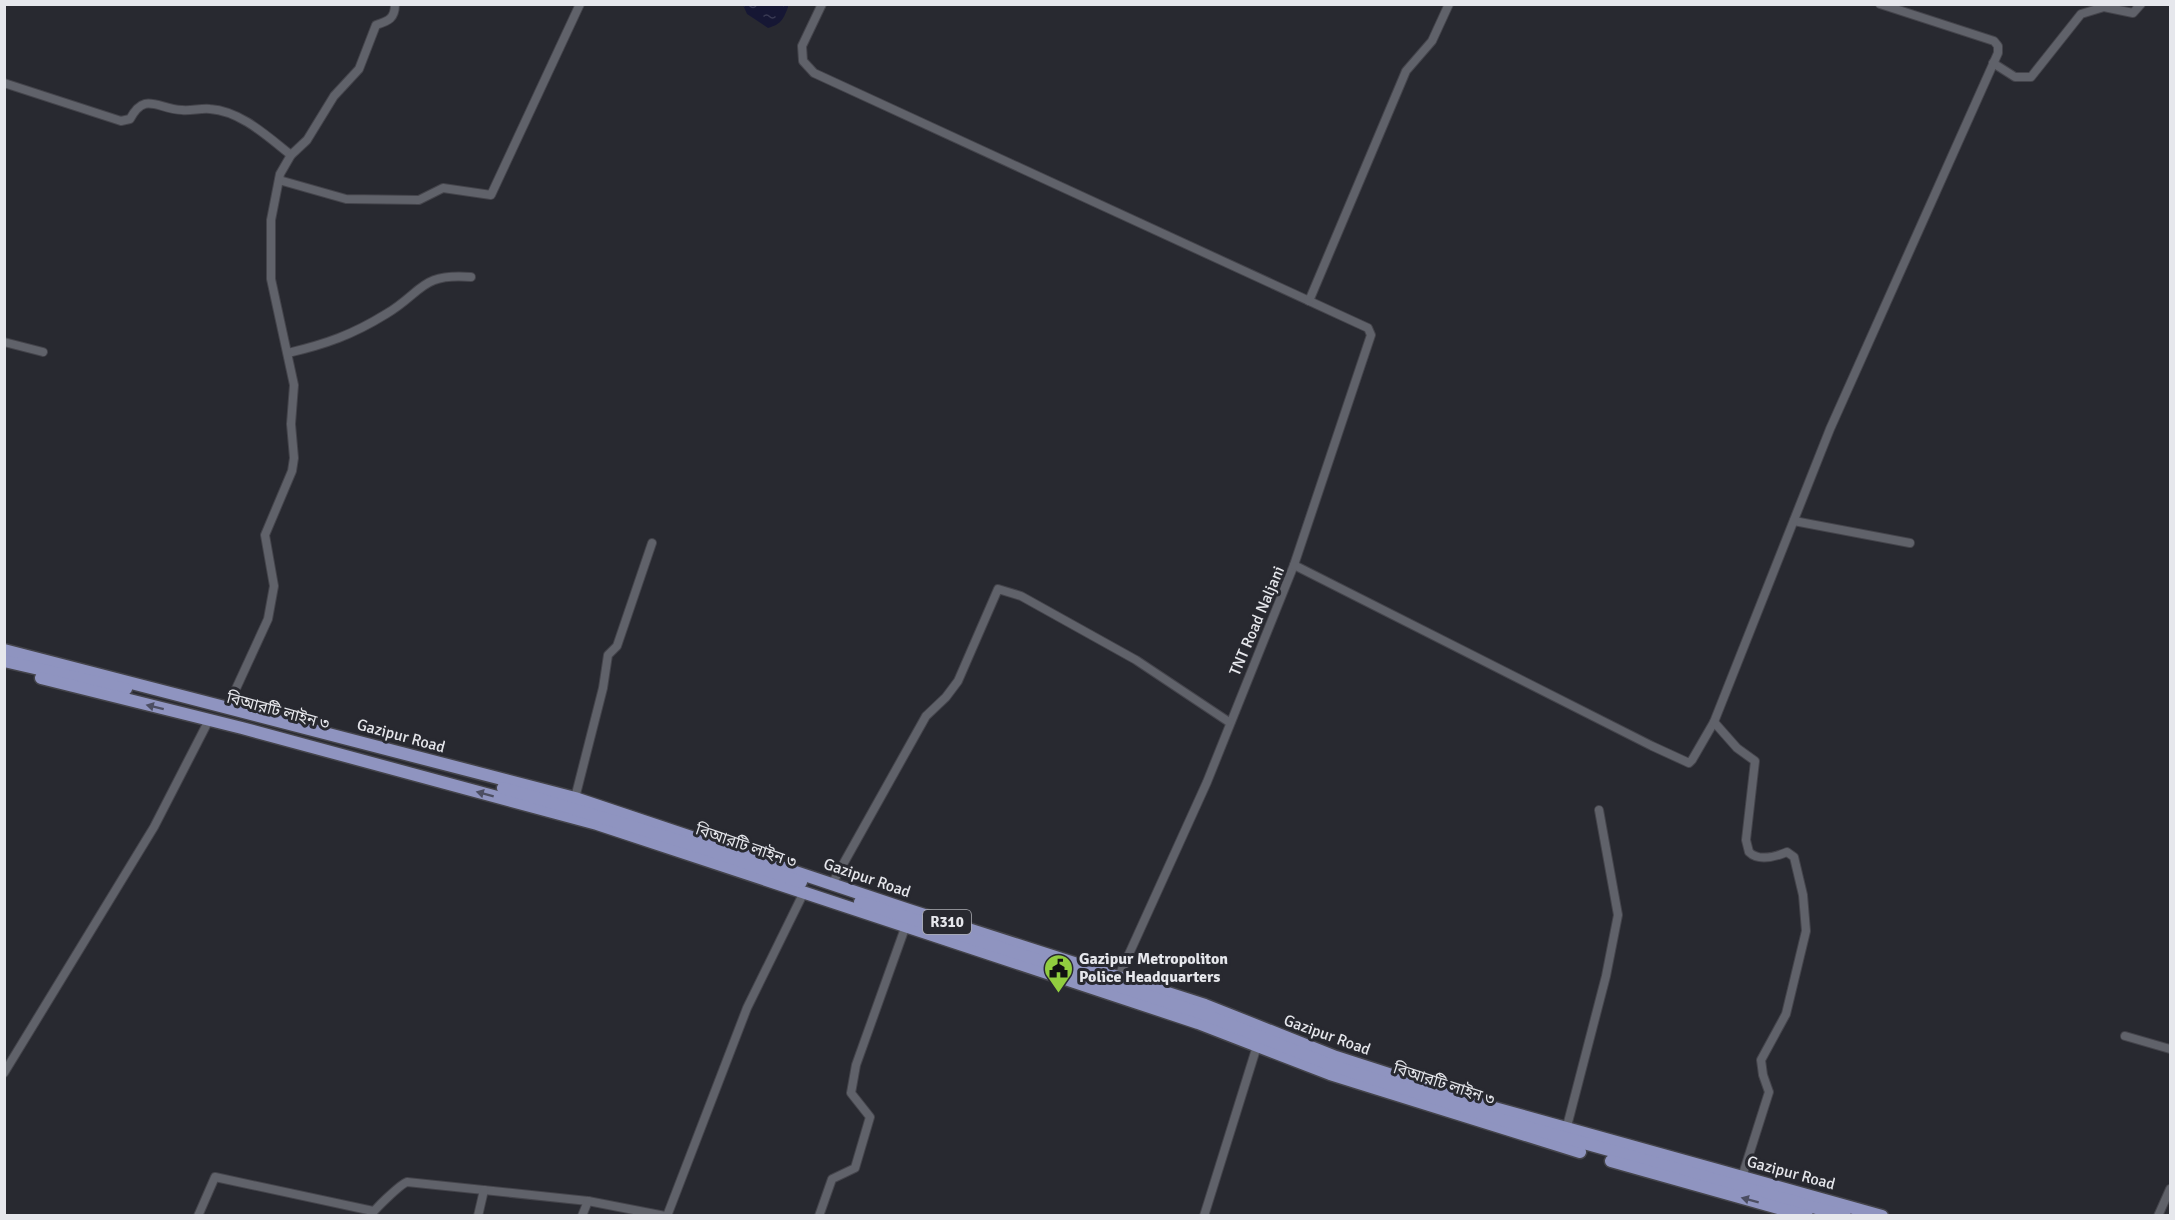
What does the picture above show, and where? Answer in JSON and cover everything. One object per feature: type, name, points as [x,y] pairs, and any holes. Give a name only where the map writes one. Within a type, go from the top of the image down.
[{"type":"main road","name":"Gazipur Road","points":[[4,650],[228,706],[575,798],[832,884],[1119,976],[1204,1005],[1336,1057],[1566,1130],[1882,1215]]},
{"type":"main road","name":"বিআরটি লাইন ৩","points":[[4,661],[162,697],[467,777],[616,821],[1201,1013],[1333,1066],[1569,1140],[1845,1215]]},
{"type":"main road","name":"Gazipur Road","points":[[4,669],[209,720],[597,824],[905,928],[1198,1023],[1330,1074],[1501,1128],[1807,1215]]},
{"type":"street","points":[[228,706],[268,619],[274,586],[265,535],[292,471],[294,458],[291,424],[294,385],[271,279],[271,220],[279,180],[291,155],[308,140],[334,96],[359,69],[376,25],[390,20],[395,14],[395,4]]},
{"type":"street","points":[[279,180],[346,199],[419,200],[442,188],[491,195],[580,4]]},
{"type":"street","name":"TNT Road Naljani","points":[[822,4],[802,46],[803,61],[814,73],[1368,328],[1371,336],[1294,565],[1229,722],[1207,782],[1119,976]]},
{"type":"street","points":[[1309,301],[1406,70],[1432,41],[1449,4]]},
{"type":"street","points":[[1294,565],[1689,763],[1714,722],[1830,429],[1993,63],[1998,46],[1994,41],[1880,4]]},
{"type":"street","points":[[1993,63],[2015,77],[2031,77],[2081,14],[2104,7],[2133,13],[2141,4]]},
{"type":"street","points":[[4,84],[121,121],[130,119],[137,106],[146,102],[183,111],[221,110],[261,131],[291,155]]},
{"type":"street","points":[[288,353],[330,344],[402,304],[424,282],[450,275],[471,277]]},
{"type":"street","points":[[4,342],[43,352]]},
{"type":"street","points":[[1794,521],[1910,543]]},
{"type":"street","points":[[575,798],[608,655],[620,639],[652,543]]},
{"type":"street","points":[[832,884],[926,717],[958,681],[998,588],[1021,596],[1136,660],[1229,722]]},
{"type":"street","points":[[4,1073],[154,826],[209,720]]},
{"type":"street","points":[[1714,722],[1737,748],[1755,761],[1746,840],[1749,852],[1761,858],[1775,858],[1787,852],[1794,857],[1803,896],[1806,931],[1786,1014],[1761,1060],[1769,1092],[1742,1177]]},
{"type":"street","points":[[1566,1130],[1606,976],[1618,915],[1599,810]]},
{"type":"street","points":[[198,1215],[215,1177],[372,1213],[405,1182],[588,1201],[666,1215],[747,1008],[804,892]]},
{"type":"street","points":[[819,1215],[832,1179],[855,1167],[870,1117],[851,1093],[855,1065],[905,928]]},
{"type":"street","points":[[2125,1036],[2170,1049]]},
{"type":"street","points":[[1204,1215],[1257,1046]]},
{"type":"street","points":[[2158,1215],[2170,1189]]},
{"type":"street","points":[[478,1215],[484,1190]]},
{"type":"street","points":[[582,1215],[588,1201]]},
{"type":"water","points":[[743,5],[789,5],[780,22],[768,28],[747,14]]},
{"type":"place","name":"Gazipur Metropoliton Police Headquarters","points":[[1058,994]]}]
